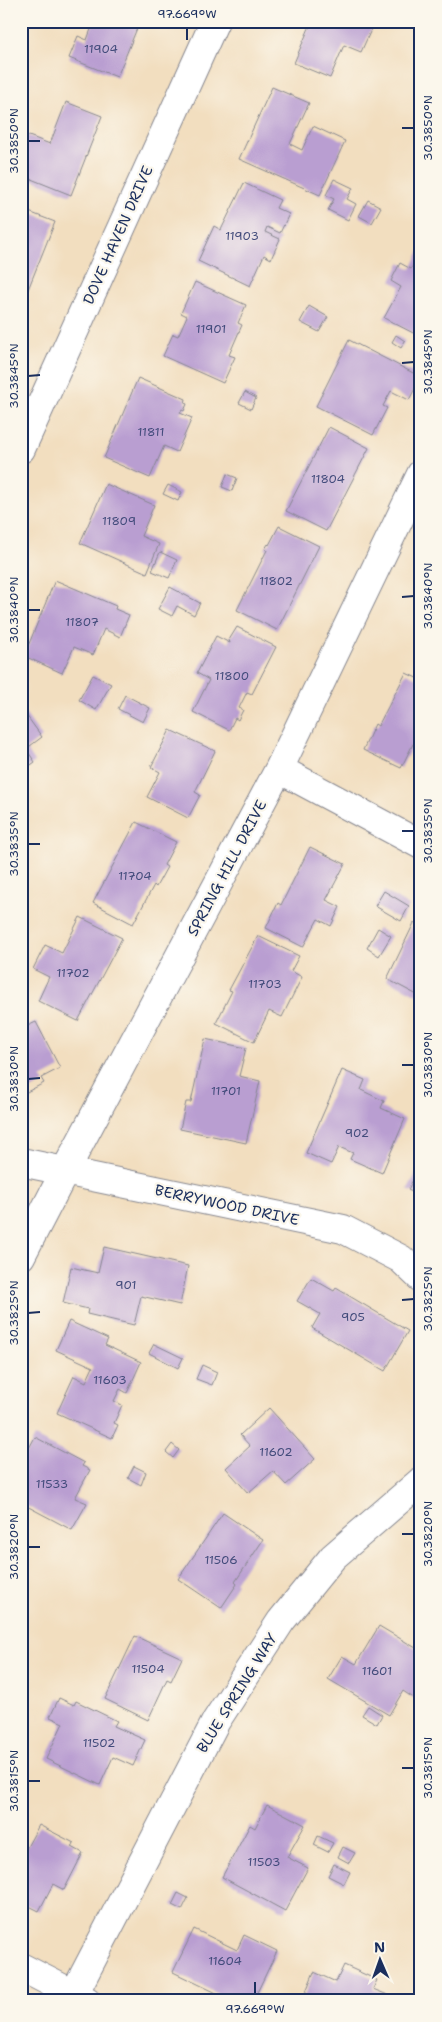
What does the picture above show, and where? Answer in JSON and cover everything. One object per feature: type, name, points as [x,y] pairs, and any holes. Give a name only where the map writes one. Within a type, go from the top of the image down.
[{"type":"street","name":"DOVE HAVEN DRIVE","points":[[21,449],[215,21]]},
{"type":"street","name":"SPRING HILL DRIVE","points":[[21,1256],[280,769],[421,474]]},
{"type":"street","points":[[280,769],[421,845]]},
{"type":"street","name":"BERRYWOOD DRIVE","points":[[21,1162],[343,1229],[400,1258],[421,1278]]},
{"type":"street","name":"BLUE SPRING WAY","points":[[81,1997],[216,1721],[281,1621],[333,1557],[421,1481]]},
{"type":"street","points":[[21,1967],[81,1997]]},
{"type":"building","points":[[94,21],[140,21],[117,77],[69,58],[78,36],[87,40]]},
{"type":"building","points":[[312,21],[375,21],[361,52],[344,45],[330,78],[294,63]]},
{"type":"building","points":[[272,87],[309,103],[290,144],[302,150],[313,126],[345,141],[320,195],[239,159]]},
{"type":"building","points":[[66,102],[102,116],[71,195],[21,175],[21,133],[50,144]]},
{"type":"building","points":[[334,179],[353,188],[347,199],[356,204],[348,220],[328,210],[334,199],[326,195]]},
{"type":"building","points":[[244,183],[280,200],[276,208],[289,214],[280,233],[267,227],[265,232],[280,239],[271,259],[264,255],[250,286],[198,261],[214,226],[221,230]]},
{"type":"building","points":[[368,200],[381,207],[372,223],[359,216]]},
{"type":"building","points":[[21,209],[55,222],[21,307]]},
{"type":"building","points":[[421,249],[421,337],[384,318],[401,287],[391,281],[400,263],[411,269]]},
{"type":"building","points":[[195,282],[246,305],[238,323],[242,325],[229,355],[235,357],[223,383],[163,356],[173,334],[178,336],[187,316],[181,313]]},
{"type":"building","points":[[309,306],[328,317],[319,332],[300,322]]},
{"type":"building","points":[[396,335],[405,341],[401,348],[392,342]]},
{"type":"building","points":[[349,340],[421,377],[409,400],[391,391],[383,406],[387,408],[373,435],[316,406]]},
{"type":"building","points":[[138,378],[186,399],[185,403],[187,404],[184,411],[182,410],[180,413],[192,418],[177,452],[164,446],[150,478],[104,458]]},
{"type":"building","points":[[245,392],[256,398],[251,409],[239,403]]},
{"type":"building","points":[[329,427],[369,448],[326,531],[286,511]]},
{"type":"building","points":[[227,474],[237,478],[232,491],[222,487]]},
{"type":"building","points":[[106,484],[154,505],[141,536],[159,544],[147,573],[80,543]]},
{"type":"building","points":[[168,485],[182,492],[178,501],[163,494]]},
{"type":"building","points":[[279,526],[319,546],[277,630],[237,610],[267,550],[265,549]]},
{"type":"building","points":[[160,552],[177,560],[169,578],[152,571]]},
{"type":"building","points":[[55,580],[116,606],[115,609],[129,615],[120,637],[104,629],[93,655],[74,647],[62,673],[24,656]]},
{"type":"building","points":[[170,587],[200,603],[194,615],[177,606],[172,616],[158,609]]},
{"type":"building","points":[[237,627],[276,647],[252,694],[247,692],[239,708],[243,710],[238,720],[235,718],[229,730],[193,712],[209,680],[197,673],[216,636],[230,643],[229,640]]},
{"type":"building","points":[[406,673],[421,680],[421,747],[413,744],[401,768],[363,750],[375,724],[378,726]]},
{"type":"building","points":[[93,675],[111,684],[96,710],[79,700]]},
{"type":"building","points":[[125,695],[150,708],[143,722],[118,709]]},
{"type":"building","points":[[21,708],[42,737],[26,749],[35,762],[21,772]]},
{"type":"building","points":[[170,730],[215,751],[195,792],[200,795],[188,818],[147,797],[160,772],[151,767]]},
{"type":"building","points":[[136,822],[176,842],[164,865],[167,867],[156,887],[154,885],[133,924],[93,903]]},
{"type":"building","points":[[310,847],[345,864],[326,900],[340,907],[331,926],[318,919],[303,947],[266,928],[278,903],[281,905]]},
{"type":"building","points":[[384,891],[409,906],[401,921],[375,906]]},
{"type":"building","points":[[80,917],[122,938],[78,1021],[38,1001],[49,977],[33,969],[45,945],[62,953]]},
{"type":"building","points":[[421,917],[421,997],[387,979],[414,923],[417,924]]},
{"type":"building","points":[[378,928],[391,936],[379,956],[367,948]]},
{"type":"building","points":[[258,936],[299,956],[291,971],[302,977],[282,1017],[269,1011],[254,1042],[216,1023],[232,991],[229,990]]},
{"type":"building","points":[[36,1022],[60,1068],[41,1078],[44,1083],[21,1095],[21,1029]]},
{"type":"building","points":[[205,1039],[246,1048],[239,1076],[260,1081],[246,1143],[180,1129],[186,1102],[191,1102]]},
{"type":"building","points":[[342,1070],[365,1080],[361,1090],[384,1101],[381,1108],[405,1119],[382,1173],[350,1159],[353,1153],[339,1147],[331,1164],[306,1153]]},
{"type":"building","points":[[421,1163],[421,1196],[408,1190]]},
{"type":"building","points":[[104,1247],[188,1266],[180,1305],[141,1296],[134,1325],[87,1314],[88,1309],[63,1303],[71,1267],[98,1273]]},
{"type":"building","points":[[311,1278],[334,1291],[336,1288],[408,1331],[385,1371],[312,1328],[320,1314],[297,1301]]},
{"type":"building","points":[[69,1321],[108,1339],[105,1345],[141,1362],[127,1393],[120,1389],[114,1401],[122,1405],[114,1423],[118,1425],[112,1438],[57,1413],[74,1376],[86,1382],[93,1367],[56,1350]]},
{"type":"building","points":[[154,1344],[183,1358],[178,1368],[149,1353]]},
{"type":"building","points":[[202,1365],[217,1372],[212,1385],[196,1379]]},
{"type":"building","points":[[269,1408],[315,1459],[286,1485],[273,1471],[248,1493],[226,1468],[250,1446],[240,1435]]},
{"type":"building","points":[[35,1437],[84,1463],[82,1466],[90,1470],[75,1498],[87,1503],[72,1530],[21,1503],[21,1463]]},
{"type":"building","points":[[172,1444],[179,1450],[173,1458],[166,1452]]},
{"type":"building","points":[[134,1466],[146,1472],[141,1485],[128,1478]]},
{"type":"building","points":[[223,1513],[263,1540],[235,1582],[237,1584],[221,1608],[178,1579]]},
{"type":"building","points":[[379,1626],[421,1651],[421,1658],[418,1662],[421,1664],[421,1696],[418,1701],[403,1691],[389,1715],[328,1679],[342,1656],[356,1664]]},
{"type":"building","points":[[135,1636],[182,1658],[171,1681],[167,1679],[148,1720],[105,1699]]},
{"type":"building","points":[[59,1698],[74,1705],[76,1701],[117,1721],[114,1726],[145,1740],[133,1766],[113,1757],[100,1785],[46,1759],[63,1723],[50,1717]]},
{"type":"building","points":[[368,1706],[382,1715],[377,1724],[362,1715]]},
{"type":"building","points":[[267,1805],[305,1825],[287,1857],[308,1868],[285,1911],[222,1877],[250,1825],[255,1828]]},
{"type":"building","points":[[39,1825],[74,1843],[72,1847],[83,1853],[64,1890],[53,1884],[39,1911],[21,1902],[21,1858]]},
{"type":"building","points":[[318,1836],[333,1843],[328,1852],[314,1845]]},
{"type":"building","points":[[343,1847],[355,1853],[349,1863],[338,1857]]},
{"type":"building","points":[[334,1864],[350,1872],[344,1884],[328,1876]]},
{"type":"building","points":[[178,1893],[188,1898],[182,1910],[172,1905]]},
{"type":"building","points":[[194,1929],[237,1950],[244,1935],[277,1951],[253,2001],[228,2001],[229,1999],[173,1972]]},
{"type":"building","points":[[344,1965],[377,1980],[373,1989],[395,1998],[394,2001],[302,2001],[314,1972],[336,1982]]},
{"type":"building","points":[[416,1990],[421,1992],[421,2001],[412,2001]]}]
